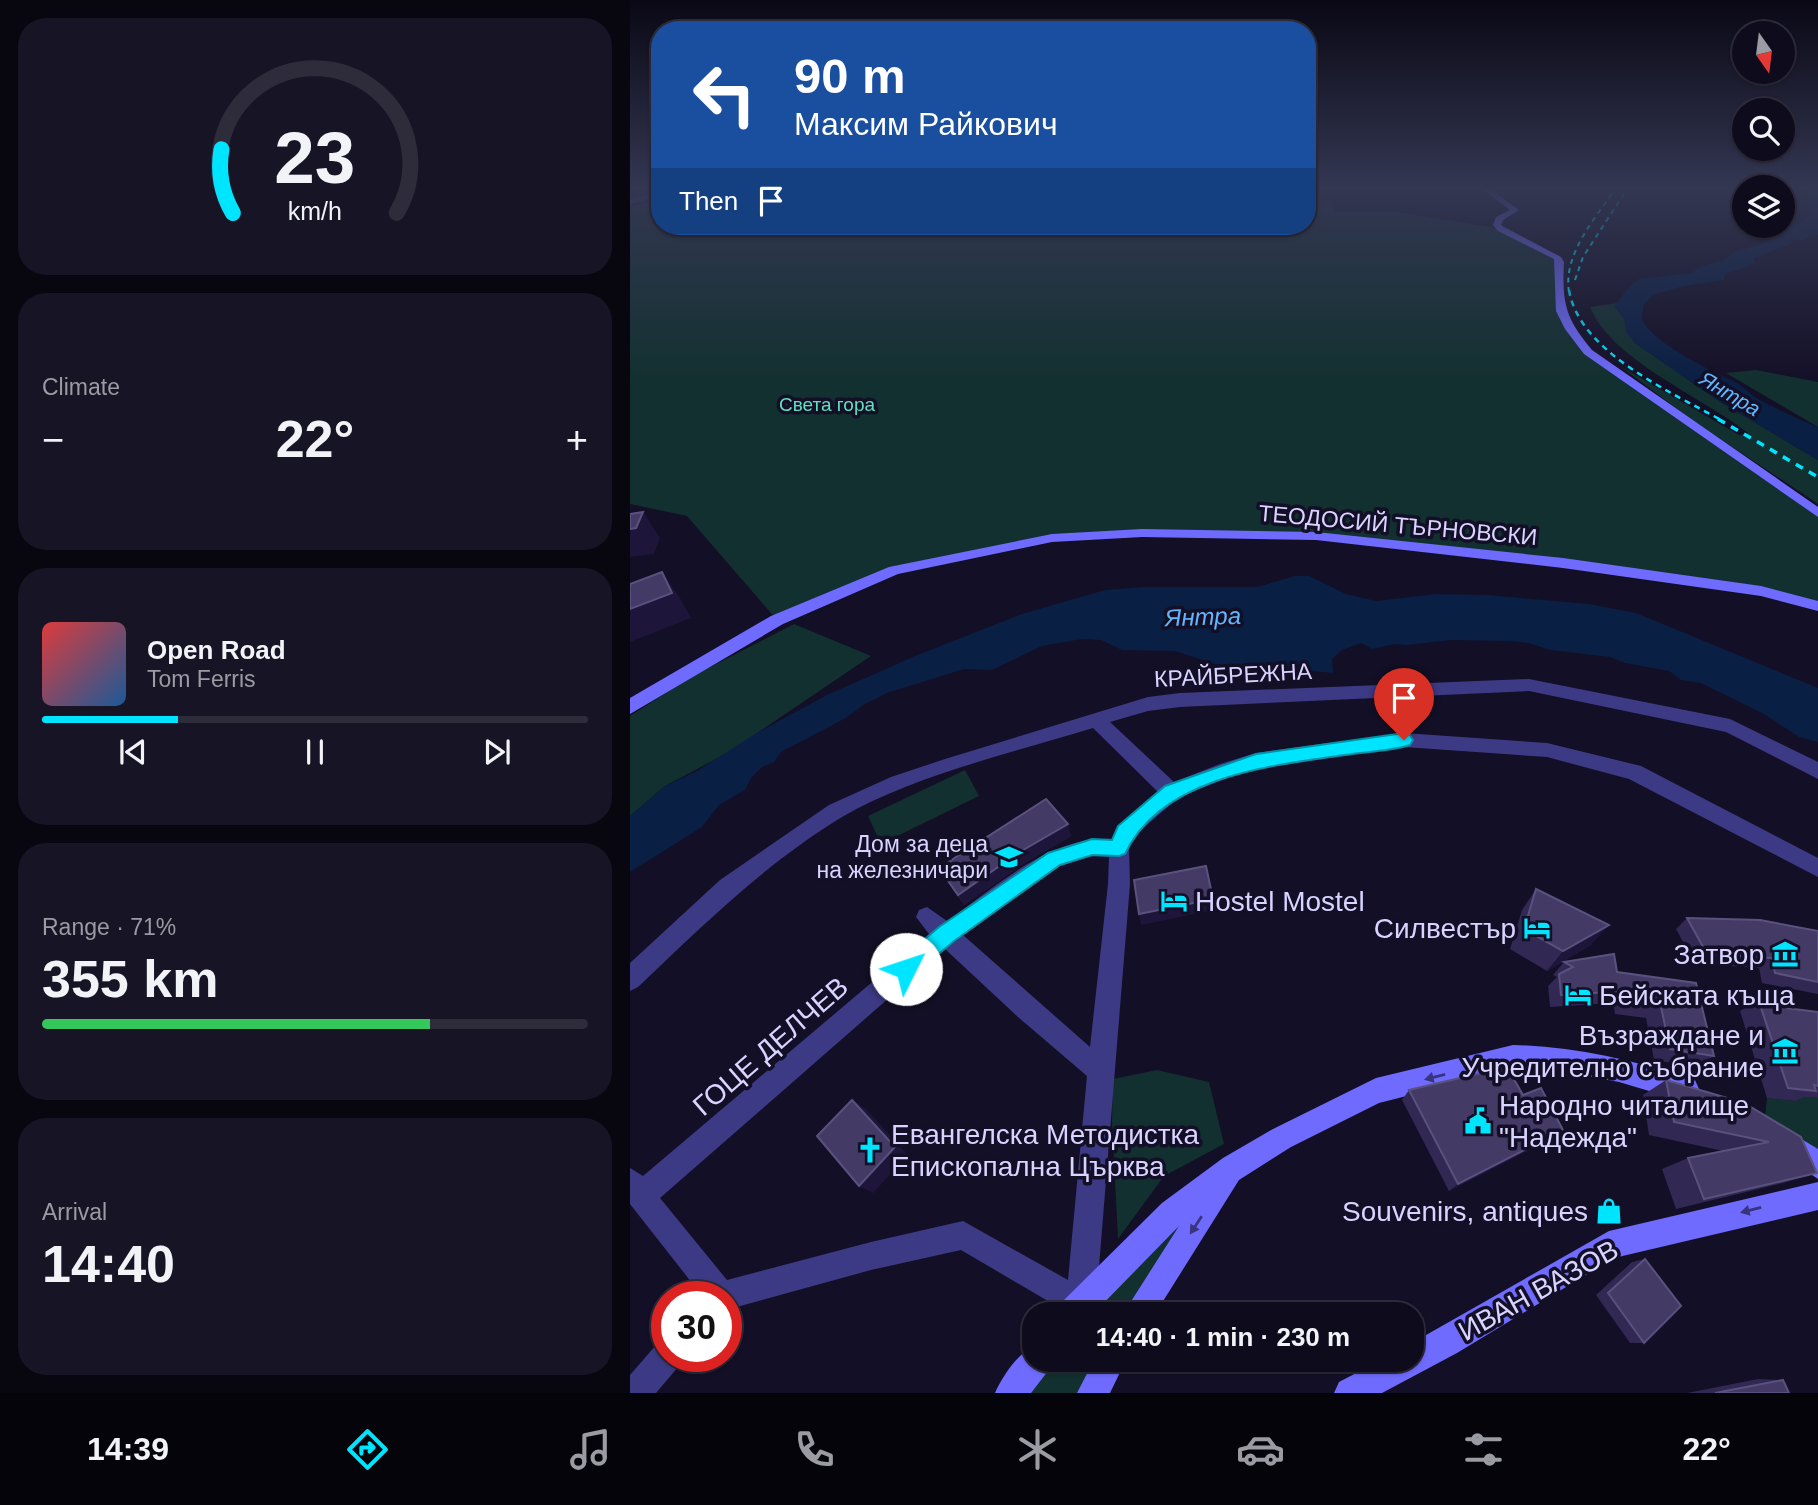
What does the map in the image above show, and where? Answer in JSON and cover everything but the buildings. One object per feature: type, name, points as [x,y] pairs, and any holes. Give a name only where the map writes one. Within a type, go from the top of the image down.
[{"type":"street","points":[[1551,254],[1560,262],[1557,304],[1565,325],[1588,352],[1818,513]]},
{"type":"street","name":"ТЕОДОСИЙ ТЪРНОВСКИ","points":[[630,708],[678,676],[777,620],[894,570],[1052,538],[1142,533],[1316,536],[1589,566],[1761,591],[1818,606]]},
{"type":"street","name":"КРАЙБРЕЖНА","points":[[630,979],[728,887],[836,811],[898,783],[1148,704],[1180,700],[1529,685],[1730,726],[1818,771]]},
{"type":"street","points":[[1095,719],[1171,792]]},
{"type":"street","points":[[1078,1302],[1119,884],[1119,848],[1125,832],[1171,792],[1256,761],[1404,740],[1547,750],[1634,772],[1818,868]]},
{"type":"street","name":"ГОЦЕ ДЕЛЧЕВ","points":[[636,1188],[946,934],[1054,859],[1092,847],[1119,848]]},
{"type":"street","points":[[927,917],[1026,1009],[1100,1071]]},
{"type":"street","points":[[1084,1302],[1172,1213],[1233,1168],[1282,1138],[1376,1091],[1513,1057],[1554,1058],[1619,1070],[1713,1099]]},
{"type":"street","points":[[1775,1134],[1818,1166]]},
{"type":"street","points":[[1146,1302],[1233,1168]]},
{"type":"street","points":[[636,1188],[708,1281]]},
{"type":"street","name":"ИВАН ВАЗОВ","points":[[1350,1393],[1446,1342],[1609,1245],[1818,1196]]},
{"type":"street","points":[[742,1290],[963,1235],[1066,1302]]},
{"type":"street","points":[[635,1393],[653,1372]]},
{"type":"street","points":[[1011,1393],[1028,1372]]},
{"type":"street","points":[[1093,1393],[1104,1372]]},
{"type":"green space","name":"Света гора","points":[[630,254],[1551,254],[1557,257],[1557,304],[1588,352],[1818,513],[1818,606],[1761,591],[1316,536],[1142,533],[1052,538],[894,570],[777,620],[687,516],[630,504]]},
{"type":"green space","points":[[1618,303],[1618,311],[1635,343],[1719,401],[1818,460],[1818,504],[1689,418],[1620,366],[1739,435],[1748,433],[1660,377],[1617,344],[1601,326],[1590,307]]},
{"type":"green space","points":[[1756,370],[1818,382],[1818,427],[1726,373]]},
{"type":"green space","points":[[794,624],[871,656],[729,752],[665,786],[630,816],[630,716],[691,677]]},
{"type":"green space","points":[[965,770],[979,796],[881,844],[868,816]]},
{"type":"green space","points":[[1157,1070],[1209,1082],[1224,1144],[1164,1176],[1118,1239],[1112,1121],[1113,1079]]},
{"type":"green space","points":[[1793,1095],[1818,1098],[1818,1166],[1764,1126],[1767,1098],[1794,1101]]},
{"type":"green space","points":[[1233,1168],[1146,1302],[1083,1302]]},
{"type":"green space","points":[[1028,1372],[1104,1372],[1093,1393],[1011,1393]]},
{"type":"water","name":"Янтра","points":[[1732,254],[1764,254],[1754,258],[1755,264],[1725,274],[1724,280],[1684,286],[1652,295],[1643,306],[1642,320],[1658,338],[1685,356],[1740,385],[1758,399],[1818,427],[1818,460],[1719,401],[1635,343],[1626,332],[1624,318],[1614,307],[1628,288],[1639,279],[1692,273],[1701,266],[1723,261]]},
{"type":"water","name":"Янтра","points":[[1295,576],[1309,576],[1346,594],[1376,601],[1436,594],[1487,595],[1589,604],[1636,613],[1818,688],[1818,742],[1799,737],[1764,714],[1701,683],[1681,680],[1669,671],[1625,663],[1610,657],[1550,650],[1529,643],[1452,640],[1395,644],[1372,649],[1361,643],[1342,650],[1332,659],[1333,673],[1301,670],[1256,674],[1239,672],[1175,651],[1122,650],[1101,640],[1082,639],[1042,646],[992,670],[964,669],[887,693],[865,704],[844,719],[781,752],[774,762],[762,767],[751,778],[745,790],[719,805],[702,827],[630,872],[630,816],[665,786],[697,771],[755,734],[827,695],[915,656],[1022,614],[1105,590],[1144,587],[1257,587]]},
{"type":"railway","points":[[1569,292],[1568,278],[1575,254]]},
{"type":"railway","points":[[1575,280],[1585,254]]},
{"type":"railway","points":[[1569,290],[1576,312],[1590,333],[1608,351],[1654,383],[1721,420]]},
{"type":"railway","points":[[1718,419],[1818,477]]},
{"type":"place","name":"Дом за деца на железничари","points":[[1009,857]]},
{"type":"place","name":"Hostel Mostel","points":[[1174,901]]},
{"type":"place","name":"Силвестър","points":[[1537,928]]},
{"type":"place","name":"Затвор","points":[[1785,954]]},
{"type":"place","name":"Бейската къща","points":[[1578,995]]},
{"type":"place","name":"Възраждане и Учредително събрание","points":[[1785,1051]]},
{"type":"place","name":"Народно читалище \"Надежда\"","points":[[1478,1121]]},
{"type":"place","name":"Евангелска Методистка Епископална Църква","points":[[870,1150]]},
{"type":"place","name":"Souvenirs, antiques","points":[[1609,1211]]},
{"type":"route","points":[[906,969],[946,934],[1054,859],[1092,847],[1119,848],[1125,832],[1171,792],[1227,769],[1256,761],[1404,740]]}]
